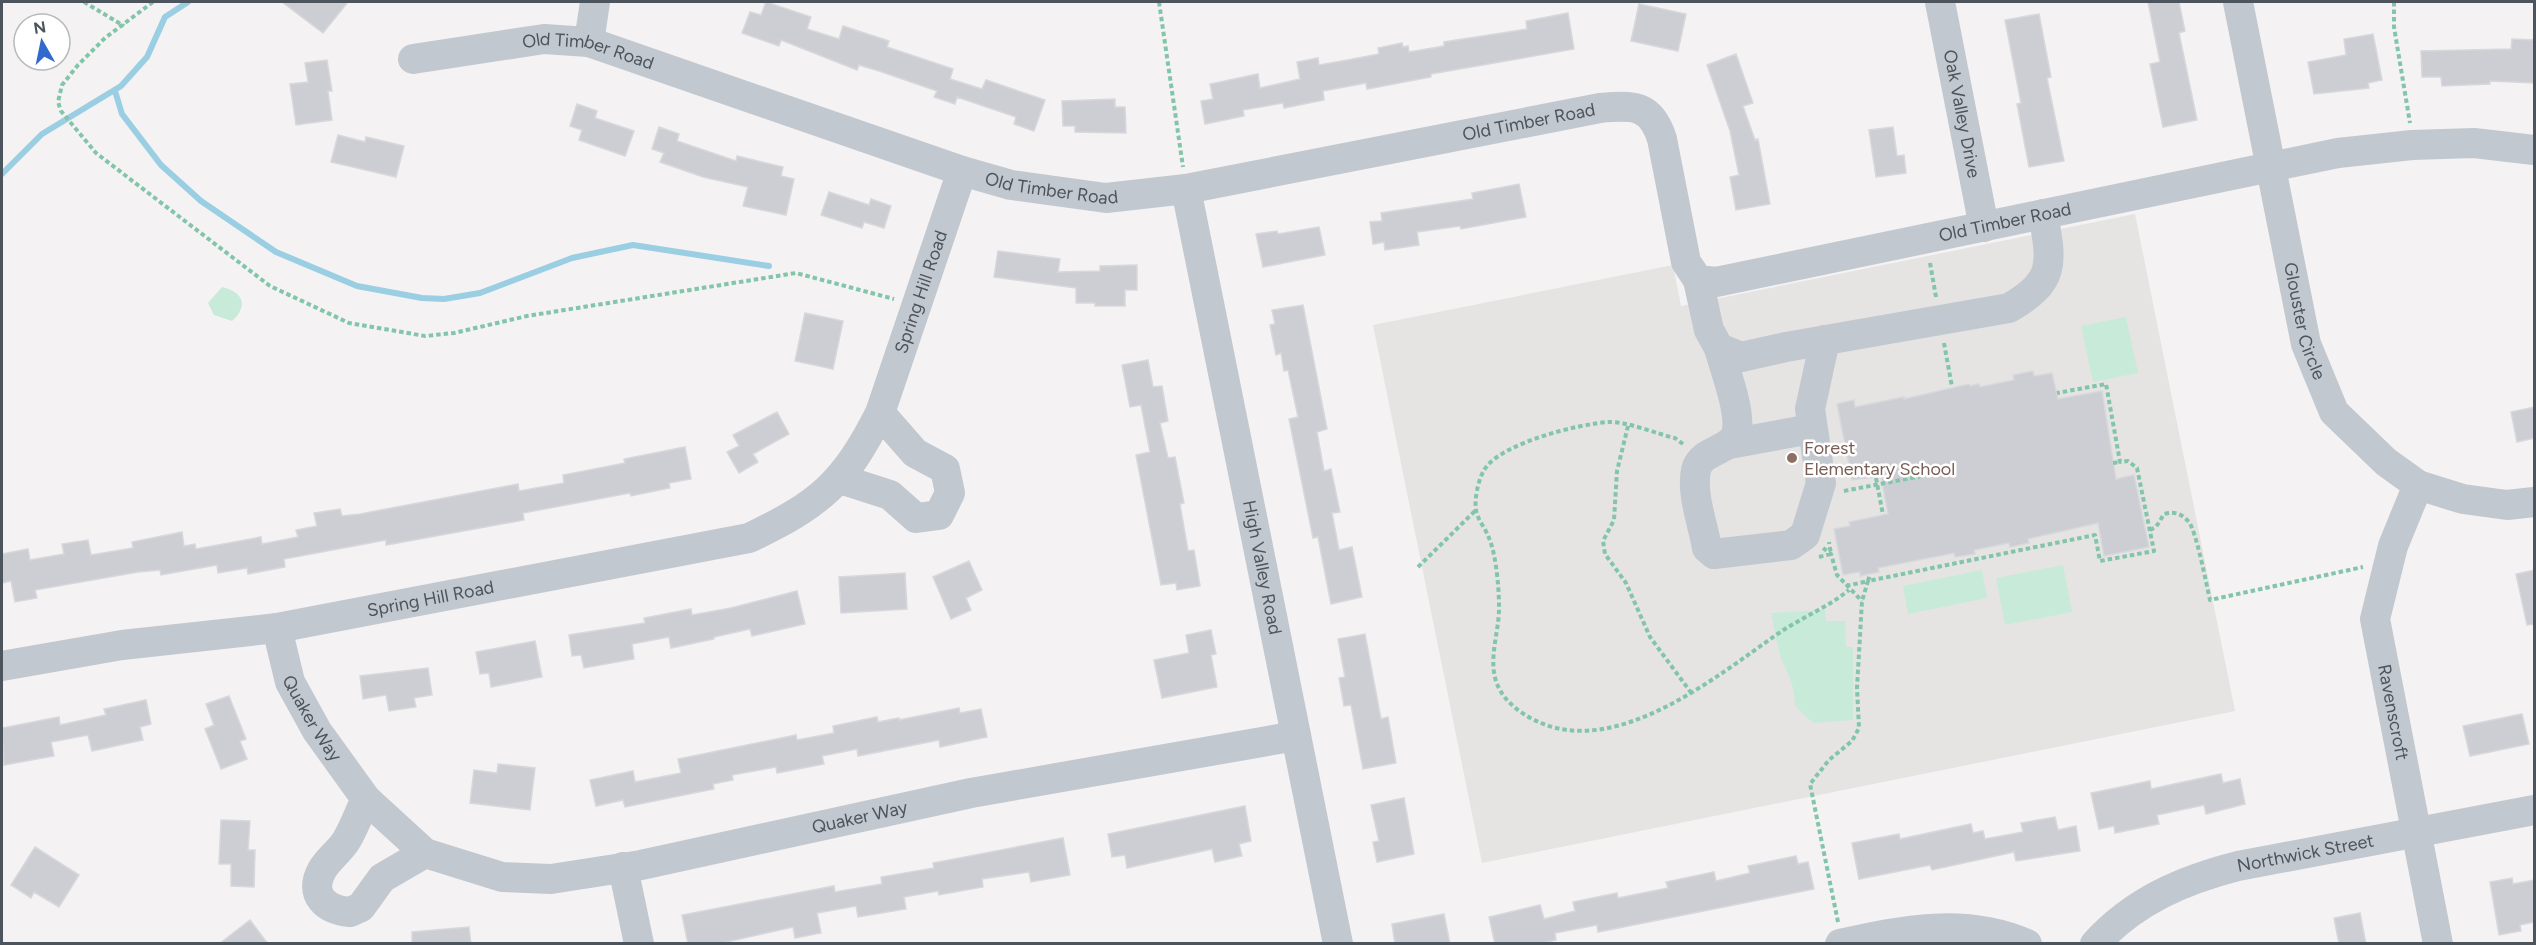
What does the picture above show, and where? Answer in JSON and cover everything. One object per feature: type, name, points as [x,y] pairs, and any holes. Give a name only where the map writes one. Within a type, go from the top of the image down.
[{"type":"street","points":[[590,42],[596,2]]},
{"type":"street","name":"Oak Valley Drive","points":[[1940,2],[1984,227]]},
{"type":"street","name":"Glouster Circle","points":[[2238,2],[2306,344],[2334,412],[2386,462],[2418,485],[2463,499],[2507,505],[2535,502]]},
{"type":"street","name":"Old Timber Road","points":[[413,59],[544,39],[590,42],[962,171],[1011,185],[1106,198],[1186,189],[1600,108],[1628,106],[1649,113],[1656,121],[1662,139],[1686,262],[1698,280],[1716,282],[2338,153],[2412,144],[2474,143],[2535,150]]},
{"type":"street","name":"Spring Hill Road","points":[[2,666],[122,645],[277,628],[749,538],[788,519],[840,479],[862,448],[880,413],[962,171]]},
{"type":"street","name":"High Valley Road","points":[[1186,189],[1338,944]]},
{"type":"street","points":[[1719,348],[1741,357],[2008,308],[2029,297],[2047,275],[2050,252],[2043,214]]},
{"type":"street","points":[[1698,280],[1709,330],[1719,348],[1737,427],[1737,431],[1697,468],[1695,484],[1707,548],[1714,554],[1791,545],[1805,535],[1821,483],[1811,429],[1810,409],[1825,340]]},
{"type":"street","points":[[840,479],[890,495],[916,518],[939,515],[950,493],[945,470],[915,453],[880,413]]},
{"type":"street","points":[[1716,451],[1811,429]]},
{"type":"street","name":"Ravenscroft","points":[[2418,485],[2393,546],[2375,619],[2438,944]]},
{"type":"street","name":"Quaker Way","points":[[277,628],[290,682],[317,731],[366,799],[425,853],[502,877],[551,879],[623,867],[971,793],[1296,736]]},
{"type":"street","points":[[366,799],[345,842],[322,869],[317,882],[318,898],[326,907],[350,912],[361,907],[382,878],[425,853]]},
{"type":"street","name":"Northwick Street","points":[[2095,944],[2109,928],[2150,898],[2205,874],[2535,810]]},
{"type":"street","points":[[623,867],[639,944]]},
{"type":"street","points":[[1840,943],[1905,930],[1940,927],[1977,929],[2011,937],[2027,944]]},
{"type":"path","points":[[84,2],[124,26]]},
{"type":"path","points":[[153,2],[105,38],[62,85],[58,102],[61,111],[96,153],[270,286],[350,323],[425,336],[454,333],[528,316],[796,273],[915,306]]},
{"type":"path","points":[[1159,2],[1186,189]]},
{"type":"path","points":[[2394,2],[2394,27],[2412,144]]},
{"type":"path","points":[[2057,393],[2105,382],[2120,462]]},
{"type":"path","points":[[1716,451],[1611,422],[1584,426],[1536,439],[1503,453],[1486,466],[1479,482],[1476,510],[1490,540],[1500,606],[1493,668],[1500,690],[1525,716],[1559,731],[1591,731],[1620,726],[1692,694],[1744,661],[1778,634],[1830,605],[1849,590]]},
{"type":"path","points":[[1628,426],[1617,471],[1614,520],[1603,541],[1605,554],[1626,583],[1650,637],[1692,694]]},
{"type":"path","points":[[1845,586],[2095,535],[2100,561],[2154,551],[2137,468],[2128,461],[2113,463]]},
{"type":"path","points":[[1876,478],[1883,515]]},
{"type":"path","points":[[1418,567],[1476,510]]},
{"type":"path","points":[[2150,530],[2156,527],[2164,514],[2171,512],[2177,512],[2190,523],[2210,600],[2375,565],[2388,566]]},
{"type":"path","points":[[1805,535],[1831,554],[1837,576],[1862,601]]},
{"type":"path","points":[[1840,943],[1810,784],[1829,760],[1852,741],[1859,728],[1857,688],[1862,601],[1870,574]]},
{"type":"shaded area","name":"Forest Elementary School","points":[[2135,214],[2235,711],[1482,863],[1373,325],[1673,265],[1681,306]]},
{"type":"green space","points":[[222,287],[235,292],[241,300],[241,310],[232,321],[214,315],[208,303]]},
{"type":"green space","points":[[2126,317],[2138,373],[2093,382],[2081,326]]},
{"type":"green space","points":[[2063,565],[2072,612],[2005,625],[1996,578]]},
{"type":"green space","points":[[1982,570],[1987,598],[1908,614],[1903,586]]},
{"type":"green space","points":[[1825,610],[1826,621],[1845,621],[1846,647],[1853,647],[1853,720],[1813,723],[1795,706],[1792,684],[1780,653],[1771,613]]},
{"type":"building","points":[[282,2],[348,2],[323,33]]},
{"type":"building","points":[[766,2],[811,17],[807,29],[839,39],[843,26],[889,41],[887,47],[953,69],[950,79],[982,89],[986,80],[1045,100],[1034,131],[1014,124],[1016,117],[957,97],[955,104],[934,97],[937,91],[879,71],[859,65],[857,70],[781,40],[779,46],[742,33],[750,12],[761,15]]},
{"type":"building","points":[[2148,2],[2179,2],[2185,31],[2179,33],[2197,120],[2163,127],[2150,64],[2160,62]]},
{"type":"building","points":[[1639,4],[1686,14],[1678,51],[1631,41]]},
{"type":"building","points":[[1568,13],[1574,49],[1431,74],[1431,77],[1367,89],[1366,83],[1323,91],[1324,100],[1284,108],[1283,103],[1243,110],[1244,116],[1205,124],[1201,101],[1213,99],[1210,84],[1258,74],[1260,88],[1300,79],[1297,62],[1318,58],[1319,65],[1342,61],[1379,54],[1378,48],[1402,43],[1403,47],[1408,46],[1409,52],[1444,46],[1444,42],[1527,29],[1526,21]]},
{"type":"building","points":[[2039,14],[2051,77],[2047,78],[2064,161],[2029,167],[2017,104],[2021,103],[2005,20]]},
{"type":"building","points":[[2373,34],[2382,80],[2368,83],[2369,88],[2314,94],[2308,62],[2346,55],[2344,39]]},
{"type":"building","points":[[2512,39],[2535,40],[2535,83],[2490,81],[2490,84],[2442,86],[2441,77],[2422,77],[2421,51],[2511,49]]},
{"type":"building","points":[[1736,54],[1753,103],[1743,106],[1755,140],[1758,139],[1770,204],[1736,210],[1730,177],[1739,175],[1730,131],[1707,65]]},
{"type":"building","points":[[327,60],[332,91],[328,91],[332,120],[296,125],[290,84],[308,82],[305,63]]},
{"type":"building","points":[[1115,99],[1115,107],[1125,107],[1126,133],[1075,132],[1075,126],[1063,126],[1062,101]]},
{"type":"building","points":[[577,104],[597,111],[595,118],[634,131],[625,156],[579,140],[582,130],[570,126]]},
{"type":"building","points":[[659,127],[679,134],[677,141],[736,161],[737,156],[783,167],[781,176],[794,179],[786,215],[743,206],[748,187],[703,177],[660,162],[664,153],[652,149]]},
{"type":"building","points":[[1893,127],[1897,156],[1904,155],[1906,173],[1876,177],[1869,130]]},
{"type":"building","points":[[338,135],[365,142],[366,137],[404,146],[396,177],[331,162]]},
{"type":"building","points":[[1519,184],[1526,217],[1461,229],[1460,226],[1417,232],[1419,245],[1385,250],[1384,242],[1373,244],[1370,222],[1382,221],[1381,213],[1473,199],[1472,193]]},
{"type":"building","points":[[829,192],[869,205],[871,199],[891,206],[884,228],[864,222],[862,228],[821,215]]},
{"type":"building","points":[[1319,227],[1325,255],[1263,267],[1256,234],[1277,231],[1278,234]]},
{"type":"building","points":[[998,251],[1060,259],[1058,272],[1100,271],[1100,266],[1137,265],[1137,290],[1125,290],[1125,306],[1095,306],[1095,303],[1076,303],[1076,288],[994,277]]},
{"type":"building","points":[[1303,305],[1327,429],[1317,432],[1324,471],[1331,469],[1340,512],[1332,513],[1339,550],[1352,547],[1362,597],[1331,604],[1318,537],[1313,538],[1289,419],[1298,417],[1288,370],[1284,371],[1281,353],[1276,355],[1270,325],[1275,324],[1272,310]]},
{"type":"building","points":[[805,313],[843,321],[833,369],[795,361]]},
{"type":"building","points":[[1148,360],[1153,387],[1162,386],[1168,421],[1160,423],[1168,458],[1175,457],[1184,503],[1180,504],[1188,551],[1194,550],[1200,586],[1177,590],[1176,583],[1161,585],[1136,455],[1150,452],[1141,405],[1130,407],[1122,365]]},
{"type":"building","name":"Forest Elementary School","points":[[2033,371],[2034,376],[2052,373],[2058,399],[2102,391],[2116,479],[2134,475],[2149,547],[2104,556],[2098,523],[2028,539],[2029,543],[2010,547],[2009,543],[1974,550],[1975,554],[1955,557],[1954,553],[1878,568],[1879,572],[1860,576],[1860,572],[1843,575],[1834,529],[1850,526],[1849,522],[1888,514],[1881,476],[1852,480],[1837,404],[1854,400],[1855,407],[1904,397],[1904,399],[1969,384],[1970,386],[1979,384],[1980,387],[2014,380],[2013,375]]},
{"type":"building","points":[[2535,407],[2535,438],[2517,442],[2511,412]]},
{"type":"building","points":[[777,412],[789,434],[753,454],[758,462],[739,473],[727,452],[739,446],[733,435]]},
{"type":"building","points":[[685,447],[691,479],[669,483],[670,488],[631,496],[630,493],[523,513],[524,520],[386,545],[386,540],[284,559],[285,567],[248,574],[247,568],[218,573],[217,565],[161,575],[160,570],[138,572],[35,590],[37,598],[15,602],[11,581],[2,583],[2,554],[28,549],[30,560],[64,554],[62,544],[88,540],[91,555],[133,548],[132,542],[182,532],[184,546],[195,544],[196,549],[261,537],[262,544],[298,537],[296,530],[317,526],[314,513],[340,509],[342,516],[360,514],[518,484],[519,491],[564,483],[563,475],[625,463],[624,459]]},
{"type":"building","points":[[969,561],[982,590],[966,598],[971,610],[951,619],[933,577]]},
{"type":"building","points":[[2535,570],[2535,624],[2527,625],[2516,574]]},
{"type":"building","points":[[905,573],[907,609],[841,613],[839,577]]},
{"type":"building","points":[[797,591],[805,624],[752,636],[750,629],[671,648],[669,637],[632,644],[634,659],[584,668],[581,655],[572,656],[569,635],[645,623],[644,618],[691,609],[692,615],[731,608]]},
{"type":"building","points":[[1211,630],[1216,654],[1211,655],[1217,687],[1162,698],[1154,660],[1189,653],[1186,635]]},
{"type":"building","points":[[1365,634],[1381,719],[1388,717],[1396,763],[1363,769],[1351,705],[1344,706],[1339,678],[1345,677],[1338,639]]},
{"type":"building","points":[[535,641],[542,677],[491,687],[489,673],[480,674],[476,652]]},
{"type":"building","points":[[428,668],[432,695],[414,698],[416,707],[389,711],[386,695],[363,699],[360,676]]},
{"type":"building","points":[[229,696],[246,739],[240,741],[247,759],[221,769],[205,729],[214,725],[206,704]]},
{"type":"building","points":[[146,700],[151,724],[140,727],[143,740],[92,751],[88,735],[51,742],[54,756],[4,765],[2,728],[59,717],[60,725],[106,715],[104,709]]},
{"type":"building","points":[[959,708],[960,713],[981,709],[987,737],[940,747],[939,740],[858,756],[857,749],[822,756],[824,764],[777,773],[776,767],[732,775],[733,780],[713,784],[714,789],[625,807],[623,800],[596,806],[590,780],[633,771],[635,782],[681,773],[678,759],[796,735],[797,740],[834,733],[833,726],[877,717],[878,722],[899,718],[899,720]]},
{"type":"building","points":[[2522,714],[2529,744],[2470,756],[2463,726]]},
{"type":"building","points":[[498,764],[535,768],[530,810],[470,803],[474,770],[497,773]]},
{"type":"building","points":[[2221,774],[2223,783],[2240,779],[2245,804],[2206,814],[2204,805],[2157,815],[2159,824],[2115,833],[2114,826],[2099,829],[2091,793],[2150,781],[2151,789]]},
{"type":"building","points":[[1404,798],[1414,854],[1377,862],[1373,842],[1379,841],[1371,805]]},
{"type":"building","points":[[1245,806],[1251,841],[1239,844],[1242,856],[1215,862],[1212,849],[1127,868],[1125,855],[1112,857],[1108,834]]},
{"type":"building","points":[[2055,817],[2058,830],[2076,826],[2080,851],[2016,861],[2014,852],[1932,870],[1930,865],[1859,879],[1852,843],[1899,834],[1900,839],[1971,824],[1973,833],[1983,831],[1985,839],[2023,832],[2021,823]]},
{"type":"building","points":[[221,820],[250,821],[248,850],[255,850],[254,887],[231,886],[231,864],[219,864]]},
{"type":"building","points":[[1063,838],[1070,875],[1031,882],[1029,872],[982,879],[983,887],[939,895],[938,891],[904,897],[906,909],[858,917],[856,906],[817,913],[821,933],[795,938],[793,927],[718,944],[688,944],[682,915],[834,886],[835,892],[882,884],[881,877],[934,868],[933,863]]},
{"type":"building","points":[[35,847],[79,875],[59,907],[34,892],[31,898],[11,885]]},
{"type":"building","points":[[1796,856],[1798,864],[1808,862],[1814,889],[1598,932],[1597,925],[1555,933],[1556,940],[1539,944],[1495,944],[1489,917],[1540,905],[1544,919],[1575,911],[1573,902],[1617,893],[1618,898],[1668,888],[1666,882],[1714,872],[1716,881],[1750,873],[1748,866]]},
{"type":"building","points":[[2512,878],[2513,884],[2535,880],[2535,922],[2520,925],[2521,931],[2499,935],[2490,882]]},
{"type":"building","points":[[2360,913],[2366,944],[2339,944],[2334,918]]},
{"type":"building","points":[[1444,914],[1450,944],[1395,944],[1392,924]]},
{"type":"building","points":[[250,920],[268,944],[219,944]]},
{"type":"building","points":[[469,927],[471,944],[412,944],[412,932]]},
{"type":"waterway","points":[[2,174],[42,134],[121,86],[147,57],[165,17],[188,2]]},
{"type":"waterway","points":[[115,91],[122,114],[161,165],[201,201],[276,252],[357,286],[422,298],[444,299],[480,293],[572,258],[633,245],[769,266]]},
{"type":"place","name":"Forest Elementary School","points":[[1792,458]]}]
